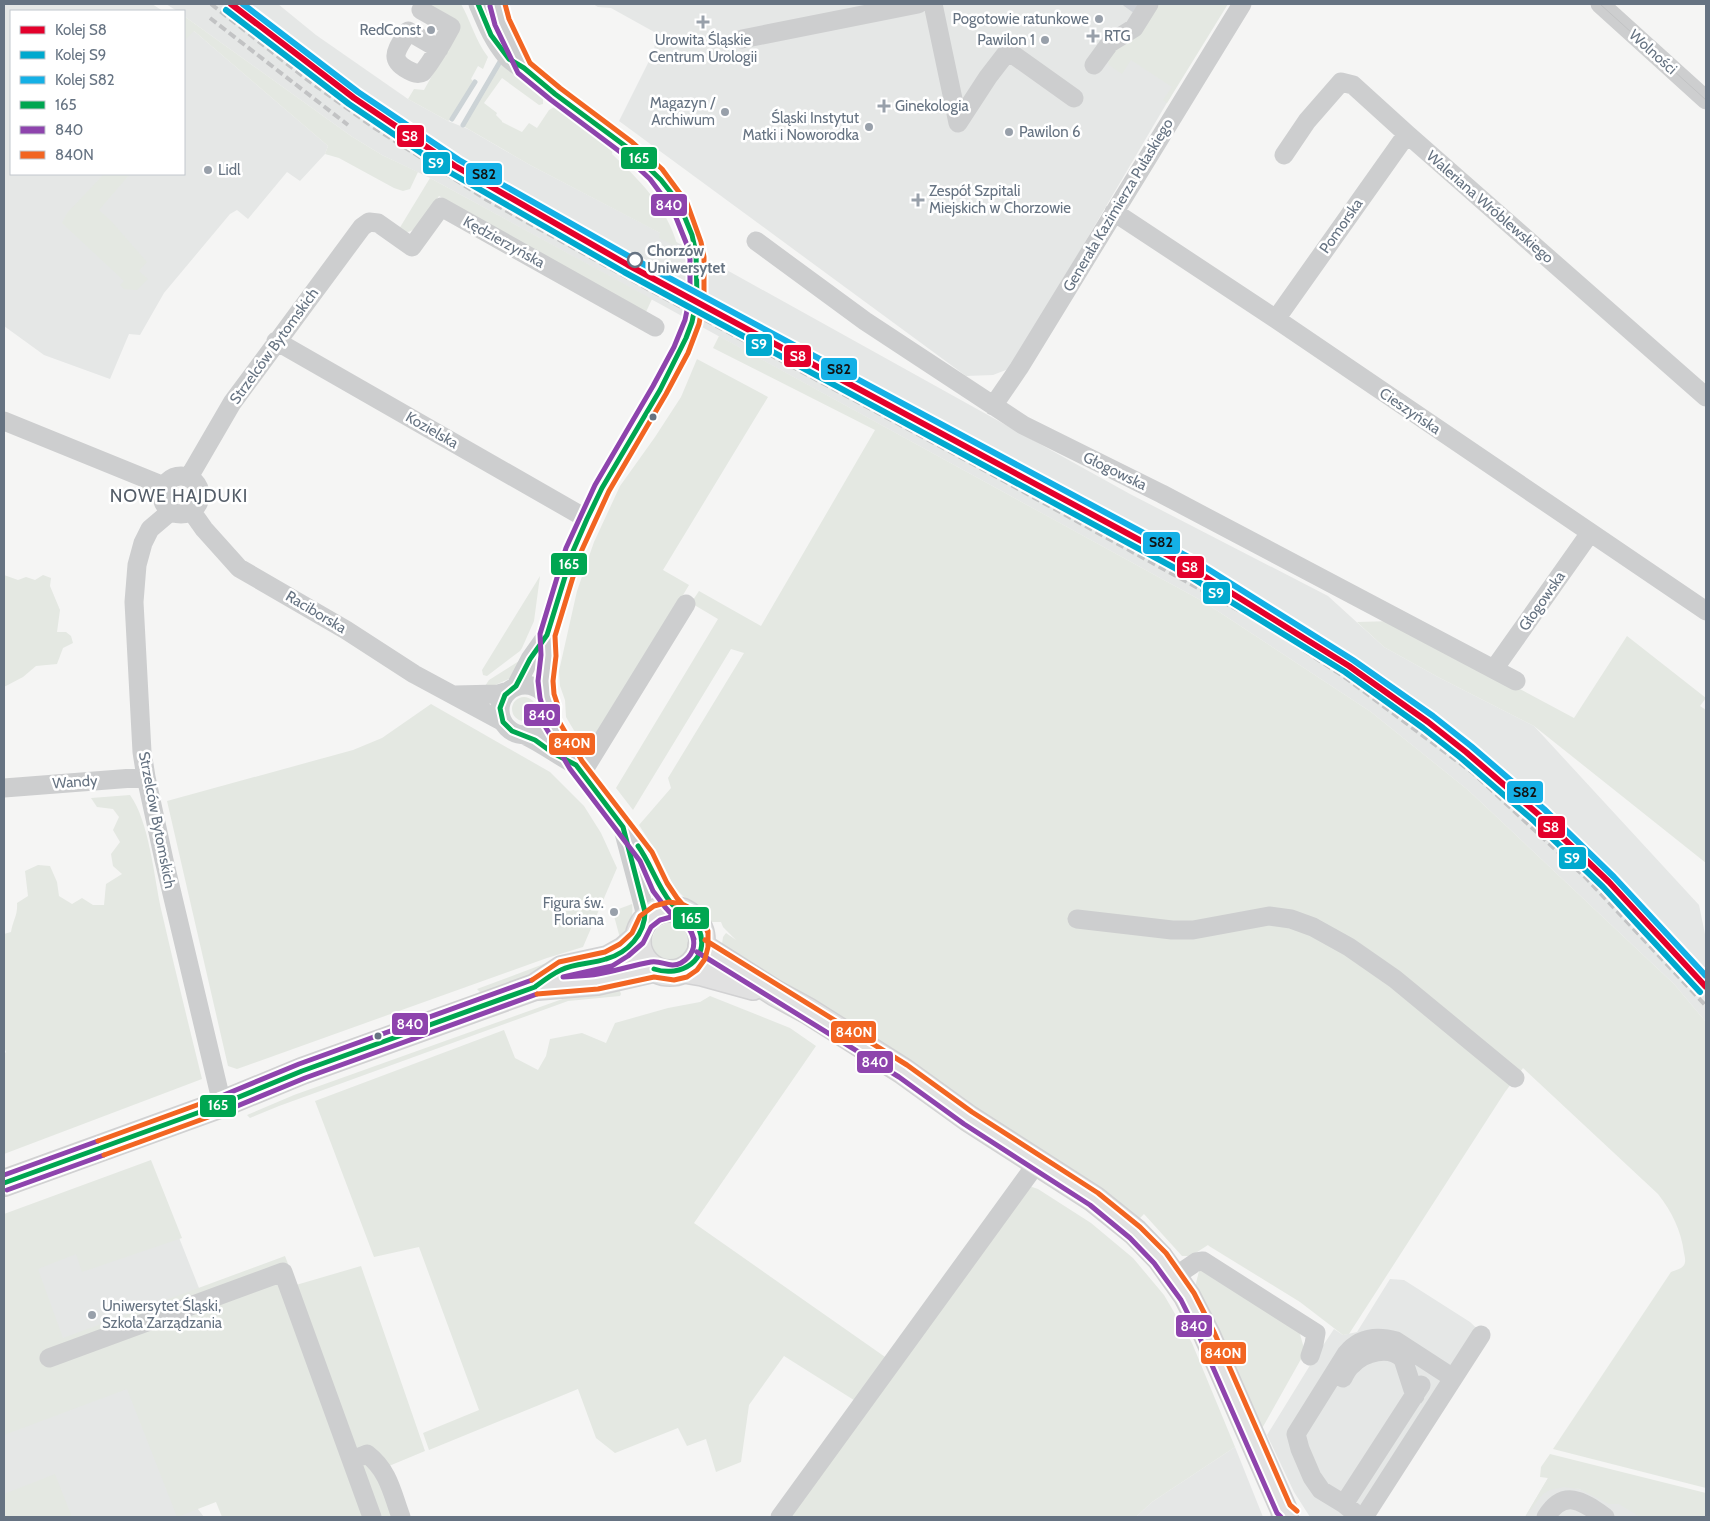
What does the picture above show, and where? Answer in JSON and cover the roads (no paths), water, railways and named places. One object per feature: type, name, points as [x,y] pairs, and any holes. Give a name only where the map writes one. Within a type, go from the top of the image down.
[{"type":"main road","points":[[4,1183],[222,1104],[302,1071],[535,987],[562,969],[608,959],[624,950],[656,912],[672,909],[689,916],[701,933],[701,946],[698,956],[684,970],[674,973],[663,972],[654,968],[643,959],[640,952],[642,930]]},
{"type":"main road","points":[[701,946],[903,1071],[968,1118],[1094,1200],[1121,1220],[1149,1245],[1187,1296],[1207,1335],[1287,1515]]},
{"type":"main road","points":[[535,987],[605,981],[654,968]]},
{"type":"main road","points":[[684,970],[702,973],[775,993]]},
{"type":"street","points":[[478,4],[486,25],[497,45],[509,59],[524,68],[555,94],[628,148],[656,174],[671,193],[683,213],[692,235],[696,254]]},
{"type":"street","points":[[497,4],[502,22],[524,68]]},
{"type":"street","points":[[742,39],[918,4]]},
{"type":"street","points":[[933,4],[958,123],[1008,51],[1074,98]]},
{"type":"street","points":[[1110,43],[1134,28],[1149,4]]},
{"type":"street","name":"Generała Kazimierza Pułaskiego","points":[[993,406],[1019,368],[1242,4]]},
{"type":"street","name":"Wolności","points":[[1600,4],[1705,96]]},
{"type":"street","points":[[1094,65],[1131,11]]},
{"type":"street","points":[[418,15],[451,27],[442,44]]},
{"type":"street","name":"Waleriana Wróblewskiego","points":[[1284,155],[1307,121],[1341,82],[1353,85],[1706,397]]},
{"type":"street","name":"Pomorska","points":[[1276,319],[1407,134]]},
{"type":"street","name":"Kędzierzyńska","points":[[369,222],[378,224],[412,247],[442,207],[655,326]]},
{"type":"street","name":"Cieszyńska","points":[[1114,212],[1276,319],[1706,611]]},
{"type":"street","name":"Strzelców Bytomskich","points":[[189,478],[232,403],[362,226],[369,222]]},
{"type":"street","name":"Głogowska","points":[[756,241],[865,320],[1023,425],[1171,498],[1516,680]]},
{"type":"street","points":[[579,769],[536,740],[512,731],[503,722],[500,708],[502,699],[512,688],[547,635],[573,551],[587,519],[602,488],[660,390],[681,350],[692,322]]},
{"type":"street","name":"Kozielska","points":[[276,341],[587,519]]},
{"type":"street","points":[[4,420],[164,486]]},
{"type":"street","points":[[175,477],[189,478],[195,481],[201,494],[197,507],[185,515],[177,515],[170,512],[164,505],[162,496],[164,486],[175,477]]},
{"type":"street","name":"Strzelców Bytomskich","points":[[170,512],[150,529],[143,543],[137,565],[134,621],[142,743],[146,776],[164,860],[222,1104]]},
{"type":"street","name":"Raciborska","points":[[192,512],[204,529],[239,568],[346,630],[414,674],[503,722]]},
{"type":"street","name":"Głogowska","points":[[1494,669],[1590,533]]},
{"type":"street","points":[[579,769],[686,604]]},
{"type":"street","points":[[524,735],[536,733],[542,729],[549,718],[551,707],[545,681],[549,655],[547,635]]},
{"type":"street","points":[[512,688],[528,684],[534,685],[547,696]]},
{"type":"street","name":"Raciborska","points":[[455,695],[498,694],[512,688]]},
{"type":"street","points":[[549,718],[579,769],[646,857],[660,887],[679,911]]},
{"type":"street","name":"Wandy","points":[[4,788],[146,776]]},
{"type":"street","points":[[623,827],[643,904],[642,930]]},
{"type":"street","points":[[1077,919],[1172,930],[1193,930],[1269,916],[1291,919],[1313,927],[1349,947],[1395,979],[1514,1078]]},
{"type":"street","points":[[780,1517],[1037,1163]]},
{"type":"street","points":[[1174,1277],[1196,1262],[1204,1261],[1316,1333],[1310,1356]]},
{"type":"street","points":[[49,1358],[283,1272],[372,1517]]},
{"type":"street","points":[[1364,1517],[1481,1334]]},
{"type":"street","points":[[1360,1517],[1322,1490],[1312,1477],[1296,1434],[1346,1354],[1354,1345],[1363,1340],[1386,1338],[1396,1341],[1453,1378]]},
{"type":"street","points":[[1305,1419],[1318,1418],[1351,1365],[1368,1354],[1378,1352],[1392,1353],[1400,1356],[1403,1359],[1415,1396]]},
{"type":"street","points":[[1344,1504],[1415,1396],[1424,1374],[1423,1359]]},
{"type":"street","points":[[352,1460],[367,1454],[378,1462],[384,1470],[401,1517]]},
{"type":"street","points":[[1546,1517],[1555,1504],[1568,1499],[1578,1501],[1605,1517]]},
{"type":"waterway","points":[[463,125],[501,60]]},
{"type":"waterway","points":[[452,119],[475,82]]},
{"type":"tunnel","points":[[1131,11],[1136,4]]},
{"type":"tunnel","points":[[692,322],[697,297],[696,253]]},
{"type":"tram line","points":[[1600,4],[1706,100]]},
{"type":"railway","points":[[211,4],[309,81],[373,127],[487,200],[1265,625],[1343,676],[1473,773],[1585,877],[1706,1006]]},
{"type":"railway","points":[[210,18],[348,125]]},
{"type":"rail line","name":"S8","points":[[231,4],[354,98],[455,166],[628,265],[1188,566],[1349,666],[1428,722],[1539,815],[1609,882],[1706,987]]},
{"type":"rail line","name":"S82","points":[[243,4],[358,92],[459,160],[632,258],[1192,559],[1353,660],[1433,716],[1544,809],[1614,877],[1706,976]]},
{"type":"rail line","name":"S9","points":[[226,10],[349,104],[451,173],[624,272],[1184,573],[1345,672],[1423,728],[1534,821],[1603,887],[1700,992]]},
{"type":"place","name":"Pogotowie ratunkowe","points":[[1099,19]]},
{"type":"place","name":"Urowita Śląskie Centrum Urologii","points":[[703,22]]},
{"type":"place","name":"RedConst","points":[[431,30]]},
{"type":"place","name":"RTG","points":[[1093,36]]},
{"type":"place","name":"Pawilon 1","points":[[1045,40]]},
{"type":"place","name":"Ginekologia","points":[[884,106]]},
{"type":"place","name":"Magazyn / Archiwum","points":[[725,112]]},
{"type":"place","name":"Śląski Instytut Matki i Noworodka","points":[[869,127]]},
{"type":"place","name":"Pawilon 6","points":[[1009,132]]},
{"type":"place","name":"Lidl","points":[[208,170]]},
{"type":"place","name":"Zespół Szpitali Miejskich w Chorzowie","points":[[918,200]]},
{"type":"place","name":"Chorzów Uniwersytet","points":[[635,260]]},
{"type":"place","name":"Figura św. Floriana","points":[[614,912]]},
{"type":"place","name":"Uniwersytet Śląski, Szkoła Zarządzania","points":[[92,1315]]},
{"type":"district","name":"NOWE HAJDUKI","points":[[179,496]]}]
